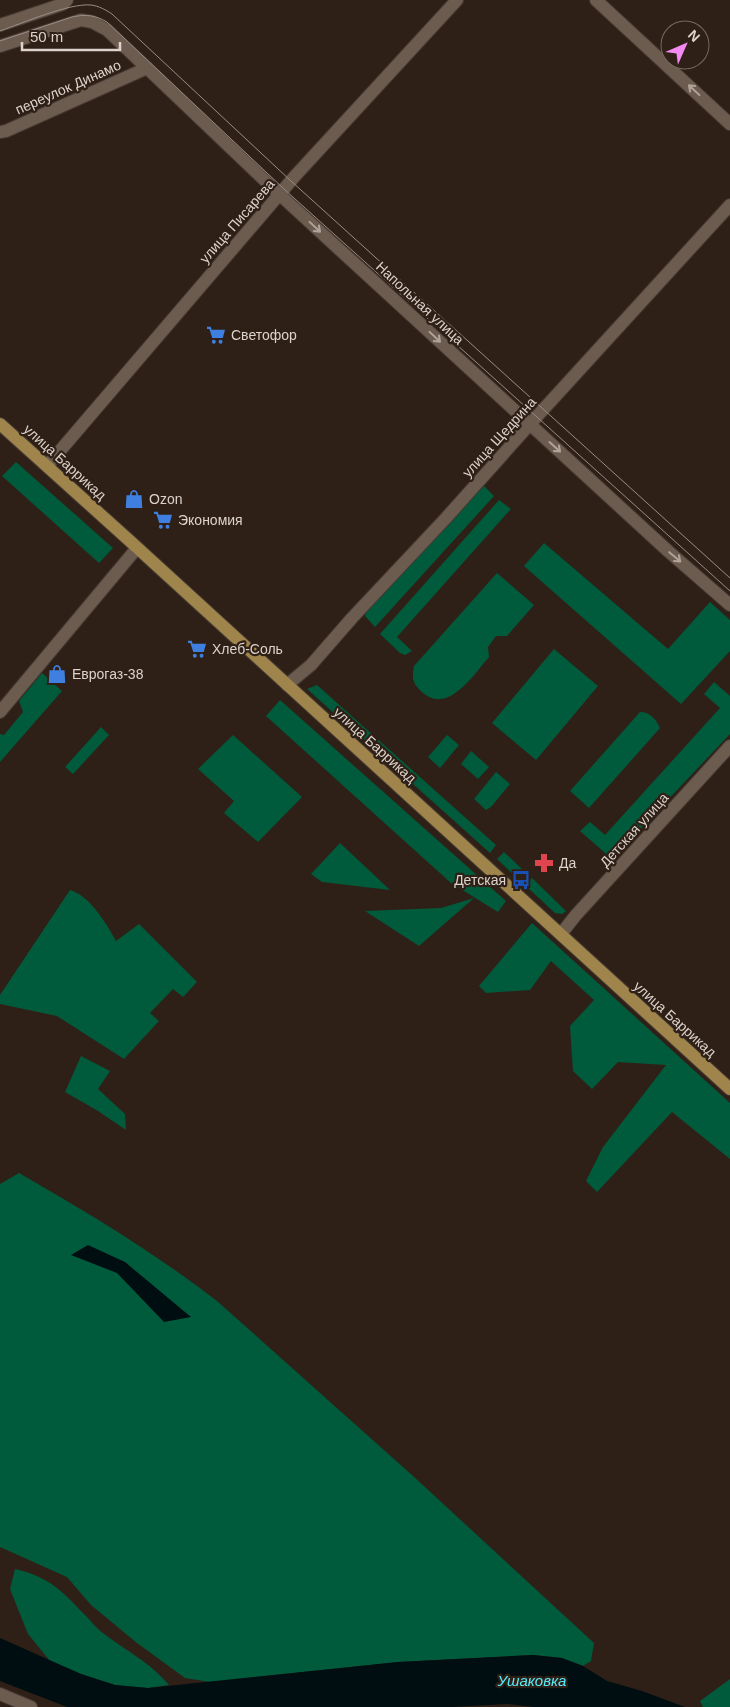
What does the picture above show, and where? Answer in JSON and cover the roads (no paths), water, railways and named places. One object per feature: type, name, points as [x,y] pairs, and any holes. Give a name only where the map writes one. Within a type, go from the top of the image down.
[{"type":"main road","name":"улица Баррикад","points":[[0,424],[730,1090]]},
{"type":"street","points":[[0,25],[63,4],[67,0]]},
{"type":"street","name":"улица Писарева","points":[[47,466],[280,194],[457,0]]},
{"type":"street","points":[[596,0],[730,124]]},
{"type":"street","name":"Напольная улица","points":[[0,46],[81,20],[92,22],[107,30],[280,194],[730,605]]},
{"type":"street","name":"переулок Динамо","points":[[0,132],[147,68]]},
{"type":"street","name":"улица Щедрина","points":[[287,685],[306,670],[730,205]]},
{"type":"street","points":[[0,712],[137,548]]},
{"type":"street","name":"Детская улица","points":[[561,934],[576,915],[730,746]]},
{"type":"street","points":[[0,1694],[31,1707]]},
{"type":"water","points":[[88,1245],[125,1262],[191,1317],[164,1322],[117,1273],[71,1255]]},
{"type":"water","name":"Ушаковка","points":[[0,1638],[81,1674],[115,1685],[148,1688],[398,1662],[533,1655],[562,1658],[583,1666],[607,1681],[642,1691],[685,1707],[534,1707],[507,1704],[452,1707],[67,1707],[0,1681]]},
{"type":"tram line","points":[[0,31],[46,14],[82,5],[97,6],[112,14],[291,181],[730,578]]},
{"type":"tram line","points":[[0,41],[77,16],[86,15],[107,22],[284,189],[730,591]]},
{"type":"place","name":"Светофор","points":[[216,335]]},
{"type":"place","name":"Ozon","points":[[134,499]]},
{"type":"place","name":"Экономия","points":[[163,520]]},
{"type":"place","name":"Хлеб-Соль","points":[[197,649]]},
{"type":"place","name":"Еврогаз-38","points":[[57,674]]},
{"type":"place","name":"Да","points":[[544,863]]},
{"type":"place","name":"Детская","points":[[521,880]]}]
